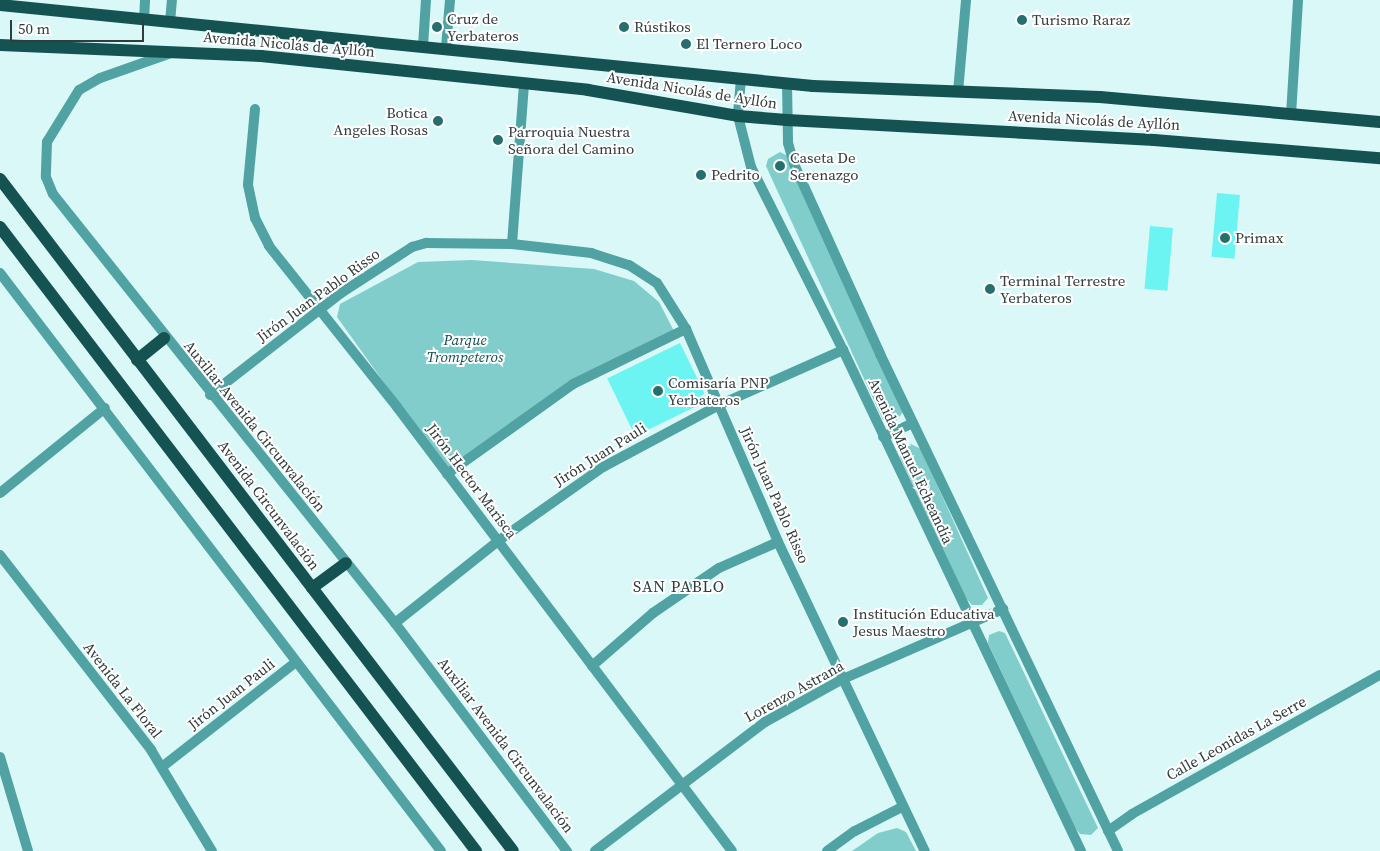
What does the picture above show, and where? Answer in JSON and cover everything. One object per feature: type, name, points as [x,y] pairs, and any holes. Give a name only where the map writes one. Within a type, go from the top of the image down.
[{"type":"main road","name":"Avenida Nicolás de Ayllón","points":[[0,5],[446,47],[787,83],[1100,97],[1380,122]]},
{"type":"main road","name":"Avenida Nicolás de Ayllón","points":[[0,45],[261,56],[524,83],[738,116],[1154,140],[1380,158]]},
{"type":"main road","name":"Avenida Circunvalación","points":[[0,180],[513,851]]},
{"type":"main road","points":[[0,227],[476,851]]},
{"type":"main road","points":[[137,360],[164,338]]},
{"type":"main road","points":[[312,588],[346,562]]},
{"type":"street","points":[[144,20],[145,0]]},
{"type":"street","points":[[170,22],[172,0]]},
{"type":"street","points":[[423,46],[426,0]]},
{"type":"street","points":[[446,47],[450,0]]},
{"type":"street","points":[[958,92],[966,0]]},
{"type":"street","points":[[1291,115],[1298,0]]},
{"type":"street","name":"Auxiliar Avenida Circunvalación","points":[[176,52],[100,78],[79,90],[55,124],[45,157],[46,177],[53,194],[164,338],[395,623],[567,851]]},
{"type":"street","name":"Avenida Manuel Echeandía","points":[[741,79],[738,116],[751,166],[843,350],[970,623],[1080,851]]},
{"type":"street","points":[[512,244],[524,83]]},
{"type":"street","name":"Avenida Manuel Echeandía","points":[[787,83],[787,120],[794,164],[913,423],[1118,851]]},
{"type":"street","name":"Jirón Hector Marisca","points":[[255,110],[248,185],[254,218],[269,246],[321,308],[732,851]]},
{"type":"street","name":"Jirón Juan Pablo Risso","points":[[210,395],[321,308],[412,247],[426,243],[512,244],[591,253],[629,265],[657,283],[686,329],[778,542],[902,807],[925,851]]},
{"type":"street","points":[[0,273],[105,408],[441,851]]},
{"type":"street","points":[[447,474],[573,384],[686,329]]},
{"type":"street","name":"Jirón Juan Pauli","points":[[395,623],[498,541],[603,467],[719,405],[843,350]]},
{"type":"street","points":[[0,493],[105,408]]},
{"type":"street","points":[[883,437],[913,423]]},
{"type":"street","points":[[592,666],[653,613],[718,568],[778,542]]},
{"type":"street","name":"Avenida La Floral","points":[[0,555],[162,767],[212,851]]},
{"type":"street","name":"Lorenzo Astrana","points":[[595,851],[680,783],[765,722],[843,679],[1003,609]]},
{"type":"street","name":"Jirón Juan Pauli","points":[[162,767],[296,662]]},
{"type":"street","name":"Calle Leonidas La Serre","points":[[1108,831],[1132,814],[1380,675]]},
{"type":"street","points":[[0,758],[28,851]]},
{"type":"street","points":[[827,851],[855,831],[902,807]]},
{"type":"green space","points":[[780,152],[788,156],[903,412],[896,421],[883,420],[766,166],[768,159]]},
{"type":"green space","name":"Parque Trompeteros","points":[[472,260],[594,269],[634,281],[659,302],[674,331],[571,383],[448,472],[337,317],[340,304],[418,262]]},
{"type":"green space","points":[[911,444],[921,449],[988,598],[982,605],[972,605],[964,596],[900,457],[901,448]]},
{"type":"green space","points":[[999,631],[1005,633],[1098,828],[1091,835],[1080,834],[1075,828],[988,643],[989,635]]},
{"type":"green space","points":[[897,828],[906,832],[916,851],[852,851],[878,833]]},
{"type":"building","name":"Primax","points":[[1217,193],[1240,195],[1234,259],[1211,257]]},
{"type":"building","points":[[1150,226],[1173,228],[1167,291],[1145,289]]},
{"type":"building","name":"Comisaría PNP Yerbateros","points":[[680,343],[708,401],[635,436],[607,379]]},
{"type":"place","name":"Turismo Raraz","points":[[1022,20]]},
{"type":"place","name":"Cruz de Yerbateros","points":[[437,27]]},
{"type":"place","name":"Rústikos","points":[[624,27]]},
{"type":"place","name":"El Ternero Loco","points":[[686,44]]},
{"type":"place","name":"Botica Angeles Rosas","points":[[438,121]]},
{"type":"place","name":"Parroquia Nuestra Señora del Camino","points":[[498,140]]},
{"type":"place","name":"Caseta De Serenazgo","points":[[780,166]]},
{"type":"place","name":"Pedrito","points":[[701,175]]},
{"type":"place","name":"Primax","points":[[1225,238]]},
{"type":"place","name":"Terminal Terrestre Yerbateros","points":[[990,289]]},
{"type":"place","name":"Comisaría PNP Yerbateros","points":[[658,391]]},
{"type":"place","name":"Institución Educativa Jesus Maestro","points":[[843,622]]},
{"type":"district","name":"SAN PABLO","points":[[679,586]]}]
